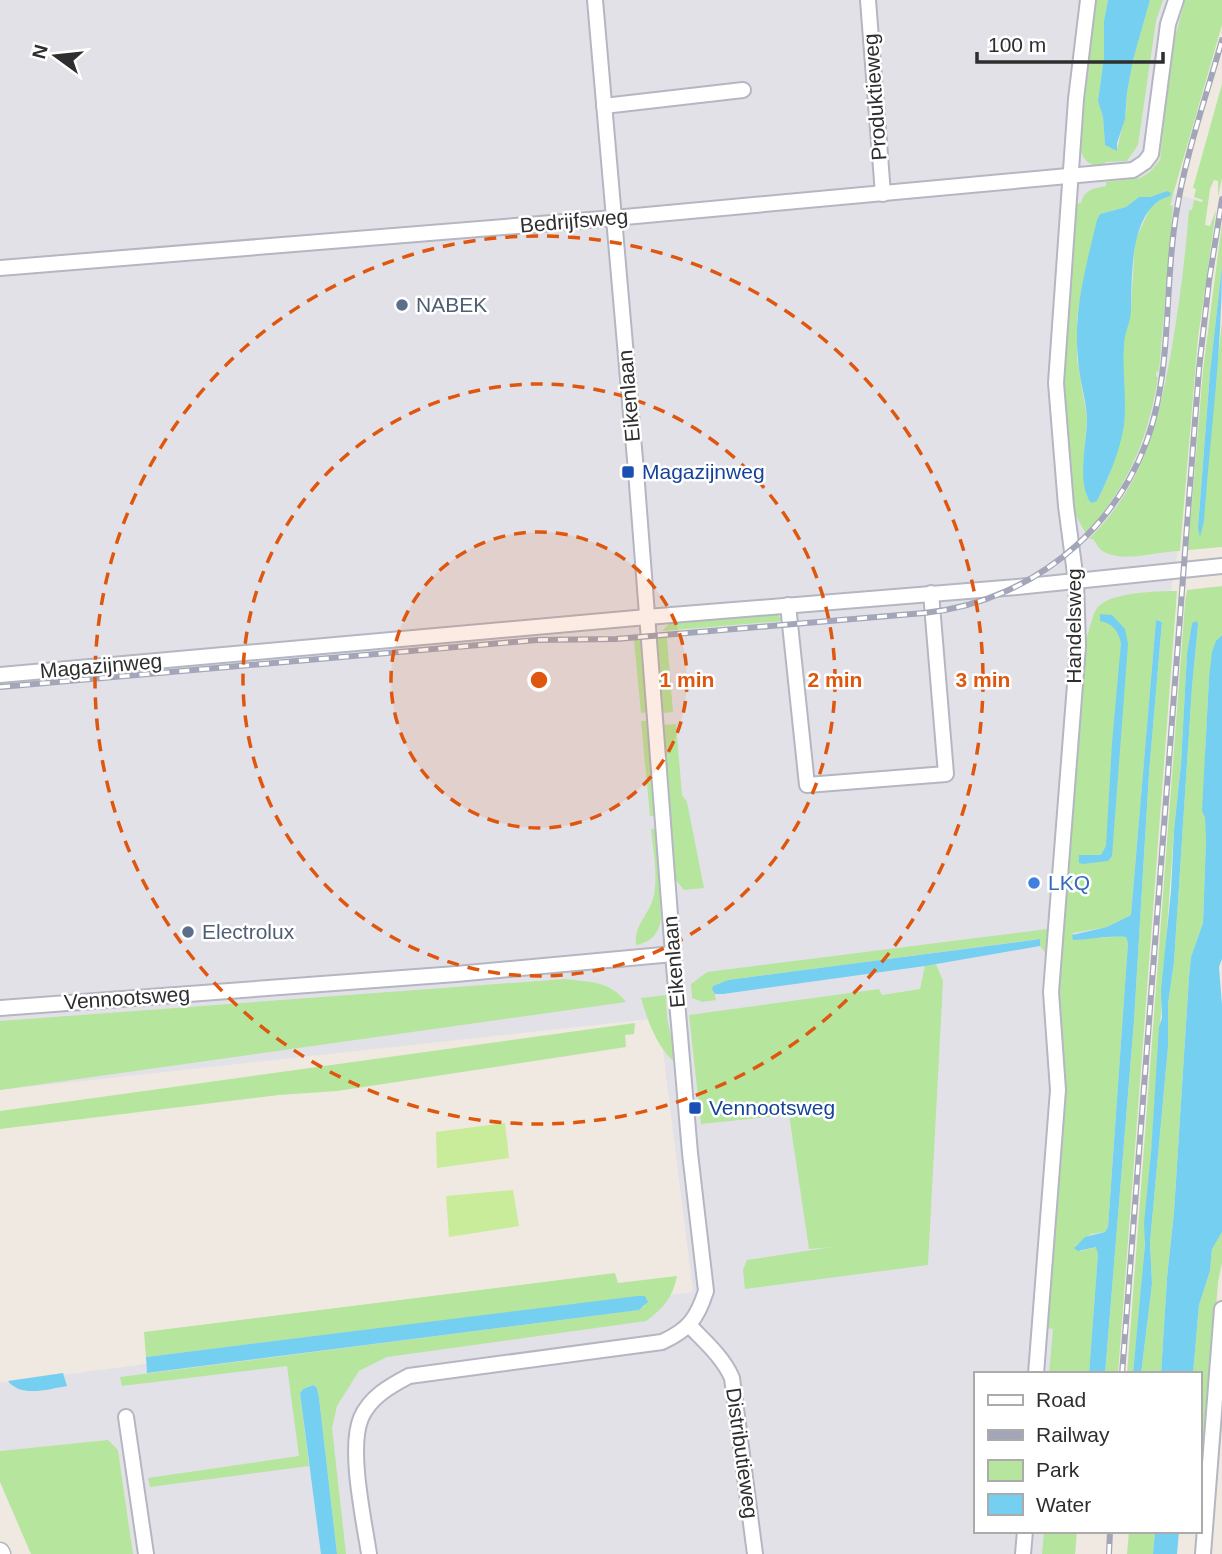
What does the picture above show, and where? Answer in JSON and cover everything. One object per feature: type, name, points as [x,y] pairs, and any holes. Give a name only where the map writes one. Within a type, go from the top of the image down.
[{"type":"street","name":"Eikenlaan","points":[[595,0],[673,954],[705,1273],[706,1291],[700,1308],[689,1325]]},
{"type":"street","name":"Produktieweg","points":[[868,0],[883,194]]},
{"type":"street","name":"Handelsweg","points":[[1036,1372],[1058,1090],[1051,992],[1078,646],[1076,581],[1066,506],[1056,383],[1076,99],[1088,0]]},
{"type":"street","name":"Bedrijfsweg","points":[[0,268],[614,218],[1133,170],[1151,154],[1166,34],[1176,0]]},
{"type":"street","points":[[604,106],[743,90]]},
{"type":"street","name":"Magazijnweg","points":[[0,675],[1222,566]]},
{"type":"street","points":[[788,605],[807,785],[946,774],[931,593]]},
{"type":"street","name":"Vennootsweg","points":[[0,1008],[456,974],[673,954]]},
{"type":"street","points":[[1203,1554],[1222,1309]]},
{"type":"street","points":[[369,1554],[356,1457],[357,1434],[361,1419],[371,1402],[388,1388],[409,1376],[662,1342],[689,1325]]},
{"type":"street","name":"Distributieweg","points":[[689,1325],[727,1366],[732,1378],[755,1554]]},
{"type":"street","points":[[126,1418],[146,1554]]},
{"type":"street","points":[[1023,1554],[1024,1533]]},
{"type":"shaded area","points":[[0,0],[1218,0],[1164,192],[1199,200],[1166,445],[1178,550],[1170,597],[1161,620],[1105,1232],[1089,1372],[974,1372],[974,1533],[1077,1533],[1075,1554],[133,1554],[118,1450],[108,1440],[0,1451],[0,1383],[693,1292],[659,1018],[0,1090]]},
{"type":"green space","points":[[1096,0],[1108,0],[1098,101],[1103,117],[1105,145],[1117,150],[1133,60],[1150,0],[1163,0],[1156,21],[1138,145],[1127,161],[1105,162],[1105,166],[1087,161],[1080,144]]},
{"type":"green space","points":[[1185,0],[1222,0],[1222,25],[1170,205],[1173,206],[1159,371],[1156,372],[1158,378],[1148,423],[1125,479],[1086,534],[1075,514],[1065,393],[1065,349],[1076,204],[1081,203],[1090,190],[1106,186],[1106,182],[1140,178],[1150,172],[1160,160],[1171,53]],"holes":[[[1167,191],[1170,193],[1150,208],[1135,241],[1131,309],[1123,344],[1123,431],[1109,476],[1097,501],[1087,497],[1083,467],[1087,418],[1077,359],[1077,319],[1086,268],[1100,214],[1126,207],[1139,197],[1150,197]]]},
{"type":"green space","points":[[1222,84],[1222,178],[1218,197],[1218,181],[1214,180],[1210,189],[1205,225],[1210,226],[1216,210],[1198,338],[1180,551],[1132,557],[1113,555],[1102,551],[1093,539],[1089,539],[1122,498],[1153,432],[1173,339],[1189,210],[1192,210],[1194,200],[1203,200],[1194,197],[1196,189],[1193,188]]},
{"type":"green space","points":[[1222,223],[1222,266],[1210,372],[1198,528],[1222,323],[1222,547],[1188,550],[1203,370]]},
{"type":"green space","points":[[1222,586],[1222,635],[1209,678],[1205,755],[1203,923],[1191,957],[1189,977],[1161,1372],[1141,1372],[1152,1284],[1150,1242],[1168,1047],[1168,1004],[1174,962],[1198,625],[1192,623],[1187,653],[1141,1297],[1133,1372],[1127,1372],[1185,603],[1187,590]]},
{"type":"green space","points":[[1177,591],[1118,1372],[1105,1372],[1134,1021],[1149,773],[1162,622],[1156,620],[1131,915],[1107,927],[1073,933],[1073,940],[1120,936],[1126,937],[1128,943],[1108,1227],[1105,1232],[1091,1234],[1075,1246],[1081,1251],[1097,1247],[1098,1254],[1089,1372],[1049,1372],[1053,1329],[1047,1328],[1065,1094],[1059,1006],[1060,976],[1086,640],[1095,611],[1103,603],[1123,596]]},
{"type":"green space","points":[[776,613],[783,621],[662,631],[672,621]]},
{"type":"green space","points":[[662,637],[667,638],[673,712],[663,713],[655,643]]},
{"type":"green space","points":[[640,639],[648,712],[641,713],[634,640]]},
{"type":"green space","points":[[641,721],[649,721],[657,816],[650,816]]},
{"type":"green space","points":[[676,724],[682,795],[687,802],[704,888],[684,890],[676,880],[663,725]]},
{"type":"green space","points":[[658,828],[661,919],[653,937],[636,945],[637,931],[654,895],[655,870],[651,829]]},
{"type":"green space","points":[[1048,929],[1046,954],[1039,939],[728,980],[713,986],[716,1000],[703,1002],[692,998],[691,984],[707,972]]},
{"type":"green space","points":[[936,964],[943,981],[928,1265],[745,1289],[743,1270],[747,1260],[832,1247],[809,1249],[789,1115],[701,1124],[689,1015],[879,989],[882,995],[920,989],[925,966]]},
{"type":"green space","points":[[565,979],[606,986],[626,1002],[0,1090],[0,1021]]},
{"type":"green space","points":[[666,995],[667,1018],[677,1064],[659,1043],[641,998]]},
{"type":"green space","points":[[635,1023],[634,1034],[625,1035],[626,1047],[337,1091],[279,1095],[0,1129],[0,1111]]},
{"type":"green space","points":[[505,1123],[509,1158],[437,1168],[436,1132]]},
{"type":"green space","points":[[513,1190],[519,1226],[449,1237],[446,1196]]},
{"type":"green space","points":[[1222,1232],[1222,1263],[1218,1282],[1201,1498],[1201,1372],[1193,1372],[1199,1305],[1210,1271],[1212,1249]]},
{"type":"green space","points":[[615,1273],[618,1283],[677,1276],[666,1302],[646,1321],[387,1357],[359,1371],[337,1406],[332,1428],[346,1554],[337,1554],[319,1398],[317,1388],[312,1385],[300,1393],[309,1466],[150,1487],[148,1478],[299,1456],[287,1366],[122,1386],[120,1377],[638,1310],[645,1306],[645,1296],[146,1357],[144,1332]]},
{"type":"green space","points":[[108,1440],[118,1450],[133,1554],[31,1554],[0,1482],[0,1451]]},
{"type":"green space","points":[[1044,1533],[1077,1533],[1075,1554],[1042,1554]]},
{"type":"green space","points":[[1129,1533],[1155,1533],[1153,1554],[1127,1554]]},
{"type":"water","points":[[1108,0],[1150,0],[1133,60],[1125,119],[1117,151],[1105,145],[1103,117],[1098,101]]},
{"type":"water","points":[[1167,191],[1171,193],[1170,196],[1157,203],[1147,214],[1136,244],[1131,314],[1124,341],[1124,425],[1110,473],[1097,501],[1091,503],[1083,473],[1087,418],[1079,366],[1077,324],[1097,220],[1100,214],[1126,207],[1139,197],[1150,197]]},
{"type":"water","points":[[1222,266],[1218,362],[1204,521],[1200,537],[1198,528],[1210,372]]},
{"type":"water","points":[[1100,614],[1112,615],[1125,629],[1128,644],[1112,856],[1108,861],[1083,864],[1079,863],[1079,855],[1101,855],[1106,846],[1121,643],[1115,629],[1100,621]]},
{"type":"water","points":[[1156,620],[1162,622],[1149,773],[1134,1021],[1105,1372],[1089,1372],[1098,1254],[1096,1247],[1078,1251],[1074,1248],[1085,1237],[1105,1232],[1108,1227],[1128,943],[1126,937],[1073,940],[1072,935],[1107,927],[1131,915]]},
{"type":"water","points":[[1197,621],[1198,625],[1174,962],[1168,1004],[1168,1047],[1150,1242],[1152,1284],[1141,1372],[1133,1372],[1145,1244],[1144,1223],[1159,1027],[1162,1018],[1161,990],[1181,764],[1187,653],[1192,623]]},
{"type":"water","points":[[1222,635],[1222,959],[1219,967],[1222,1005],[1222,1232],[1212,1249],[1210,1271],[1199,1305],[1193,1372],[1161,1372],[1189,977],[1191,957],[1203,923],[1206,839],[1205,817],[1202,811],[1209,678],[1216,641]]},
{"type":"water","points":[[1040,939],[1040,946],[925,966],[723,994],[715,994],[712,989],[713,986],[728,980]]},
{"type":"water","points":[[645,1296],[648,1302],[639,1310],[147,1373],[146,1357]]},
{"type":"water","points":[[63,1373],[67,1386],[43,1390],[27,1391],[8,1381]]},
{"type":"water","points":[[313,1385],[317,1388],[319,1398],[337,1554],[321,1554],[300,1393]]},
{"type":"water","points":[[1155,1533],[1179,1533],[1177,1554],[1153,1554]]},
{"type":"railway","points":[[0,687],[537,640],[616,639],[924,613],[966,605],[1006,591],[1043,571],[1076,545],[1105,515],[1128,481],[1146,442],[1162,377],[1173,238],[1180,193],[1222,40]]},
{"type":"railway","points":[[1122,1372],[1199,369],[1222,199]]},
{"type":"railway","points":[[1109,1554],[1110,1533]]},
{"type":"place","name":"NABEK","points":[[402,305]]},
{"type":"place","name":"Magazijnweg","points":[[628,472]]},
{"type":"place","name":"LKQ","points":[[1034,883]]},
{"type":"place","name":"Electrolux","points":[[188,932]]},
{"type":"place","name":"Vennootsweg","points":[[695,1108]]}]
